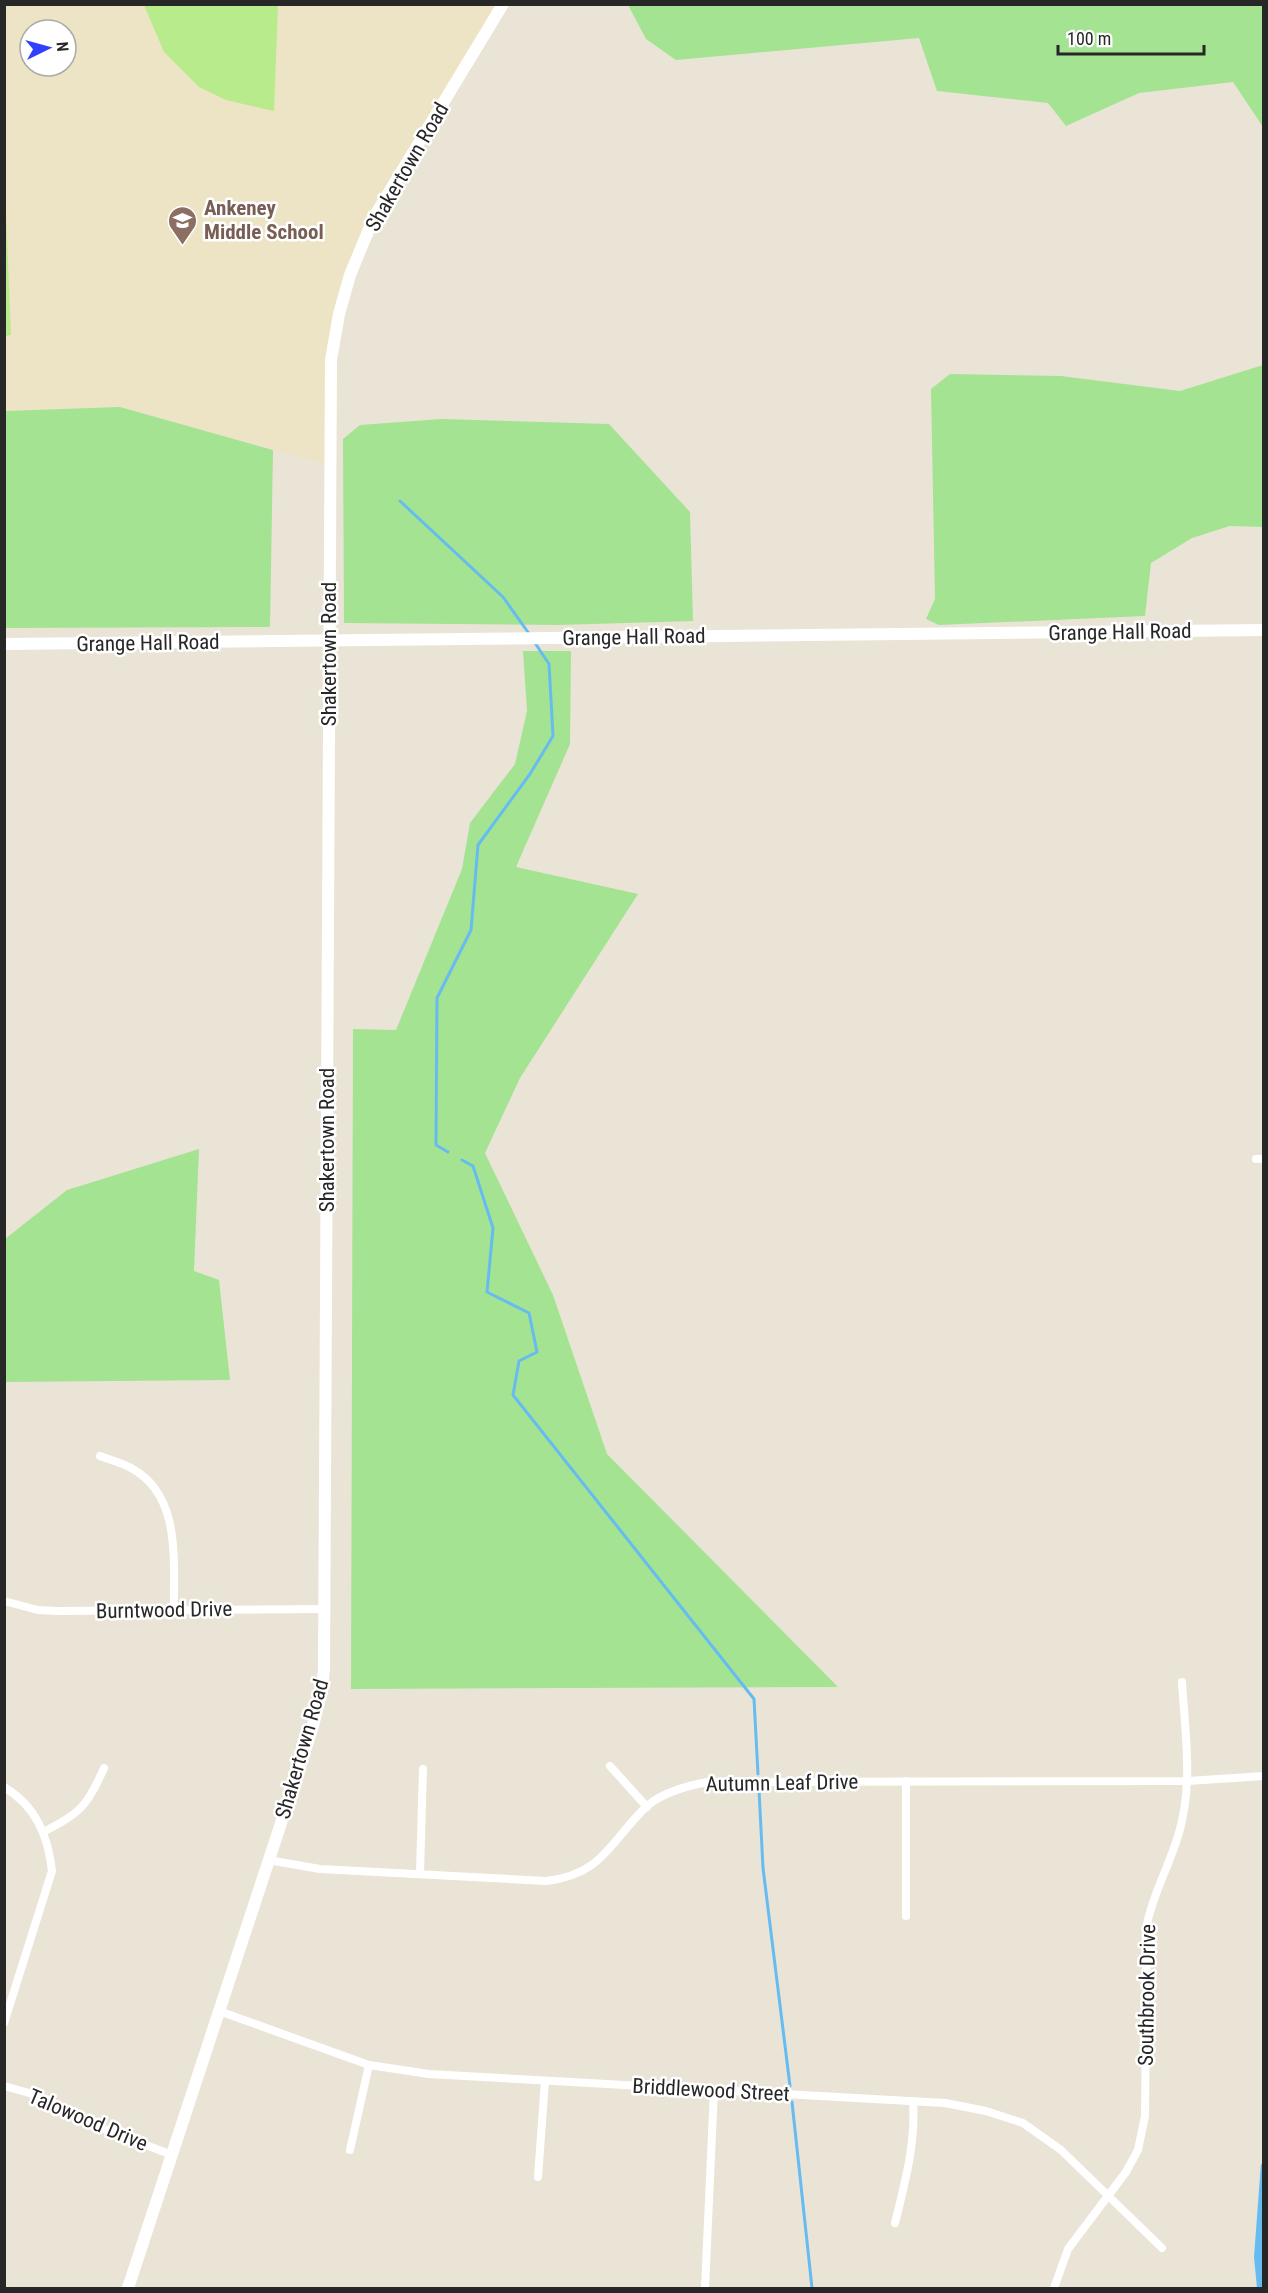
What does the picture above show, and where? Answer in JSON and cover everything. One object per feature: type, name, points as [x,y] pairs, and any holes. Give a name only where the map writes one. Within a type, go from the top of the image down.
[{"type":"street","name":"Shakertown Road","points":[[128,2289],[318,1706],[324,1669],[331,360],[347,285],[374,217],[503,4]]},
{"type":"street","name":"Grange Hall Road","points":[[4,644],[1263,630]]},
{"type":"street","points":[[100,1456],[134,1470],[153,1487],[165,1505],[173,1534],[174,1609]]},
{"type":"street","name":"Burntwood Drive","points":[[4,1601],[38,1610],[58,1611],[325,1609]]},
{"type":"street","name":"Southbrook Drive","points":[[1054,2289],[1068,2248],[1126,2172],[1138,2150],[1145,2116],[1147,1924],[1151,1901],[1180,1828],[1188,1781],[1182,1682]]},
{"type":"street","points":[[610,1766],[647,1807]]},
{"type":"street","points":[[43,1832],[66,1821],[82,1808],[92,1797],[104,1768]]},
{"type":"street","points":[[420,1874],[423,1769]]},
{"type":"street","name":"Autumn Leaf Drive","points":[[268,1860],[320,1869],[539,1881],[567,1877],[584,1870],[600,1859],[647,1807],[664,1795],[686,1786],[707,1782],[1188,1781],[1263,1776]]},
{"type":"street","points":[[906,1781],[906,1916]]},
{"type":"street","points":[[4,1787],[18,1796],[31,1809],[50,1848],[52,1871],[4,2023]]},
{"type":"street","name":"Briddlewood Street","points":[[219,2011],[369,2065],[429,2074],[945,2103],[986,2111],[1023,2123],[1061,2150],[1162,2248]]},
{"type":"street","points":[[350,2150],[369,2065]]},
{"type":"street","points":[[538,2177],[545,2081]]},
{"type":"street","name":"Talowood Drive","points":[[4,2086],[40,2096],[104,2129],[171,2155]]},
{"type":"street","points":[[705,2289],[714,2090]]},
{"type":"street","points":[[895,2223],[910,2164],[915,2118],[913,2101]]},
{"type":"shaded area","name":"Ankeney Middle School","points":[[4,5],[503,5],[374,217],[339,314],[330,465],[120,407],[5,411]]},
{"type":"green space","points":[[144,5],[278,5],[274,111],[226,100],[199,87],[164,52]]},
{"type":"green space","points":[[628,5],[1263,5],[1263,127],[1233,82],[1139,93],[1066,126],[1048,103],[937,91],[919,38],[676,60],[646,39]]},
{"type":"green space","points":[[4,166],[11,335],[5,336],[4,336]]},
{"type":"green space","points":[[1263,365],[1263,527],[1230,526],[1192,538],[1151,563],[1145,616],[939,625],[926,619],[935,599],[931,389],[950,374],[1061,376],[1180,391]]},
{"type":"green space","points":[[120,407],[273,450],[270,627],[5,628],[5,411]]},
{"type":"green space","points":[[441,419],[609,424],[690,512],[693,621],[559,625],[344,623],[343,439],[360,425]]},
{"type":"green space","points":[[523,651],[571,651],[570,744],[516,867],[638,894],[520,1078],[485,1153],[553,1295],[607,1454],[838,1687],[351,1689],[353,1029],[396,1030],[462,869],[470,823],[515,764],[527,711]]},
{"type":"green space","points":[[199,1149],[194,1271],[219,1280],[230,1380],[5,1382],[5,1239],[67,1190]]},
{"type":"water","points":[[1261,2163],[1264,2170],[1264,2288],[1257,2288],[1254,2257]]},
{"type":"waterway","points":[[400,501],[503,597],[530,635]]},
{"type":"waterway","points":[[448,1152],[436,1145],[437,998],[471,930],[478,845],[530,774],[553,736],[549,664],[535,643]]},
{"type":"waterway","points":[[462,1160],[473,1166],[493,1228],[487,1292],[529,1313],[537,1352],[519,1361],[513,1395],[754,1699],[758,1774]]},
{"type":"waterway","points":[[759,1790],[763,1868],[790,2086]]},
{"type":"waterway","points":[[792,2102],[812,2288]]},
{"type":"place","name":"Ankeney Middle School","points":[[183,246]]}]
